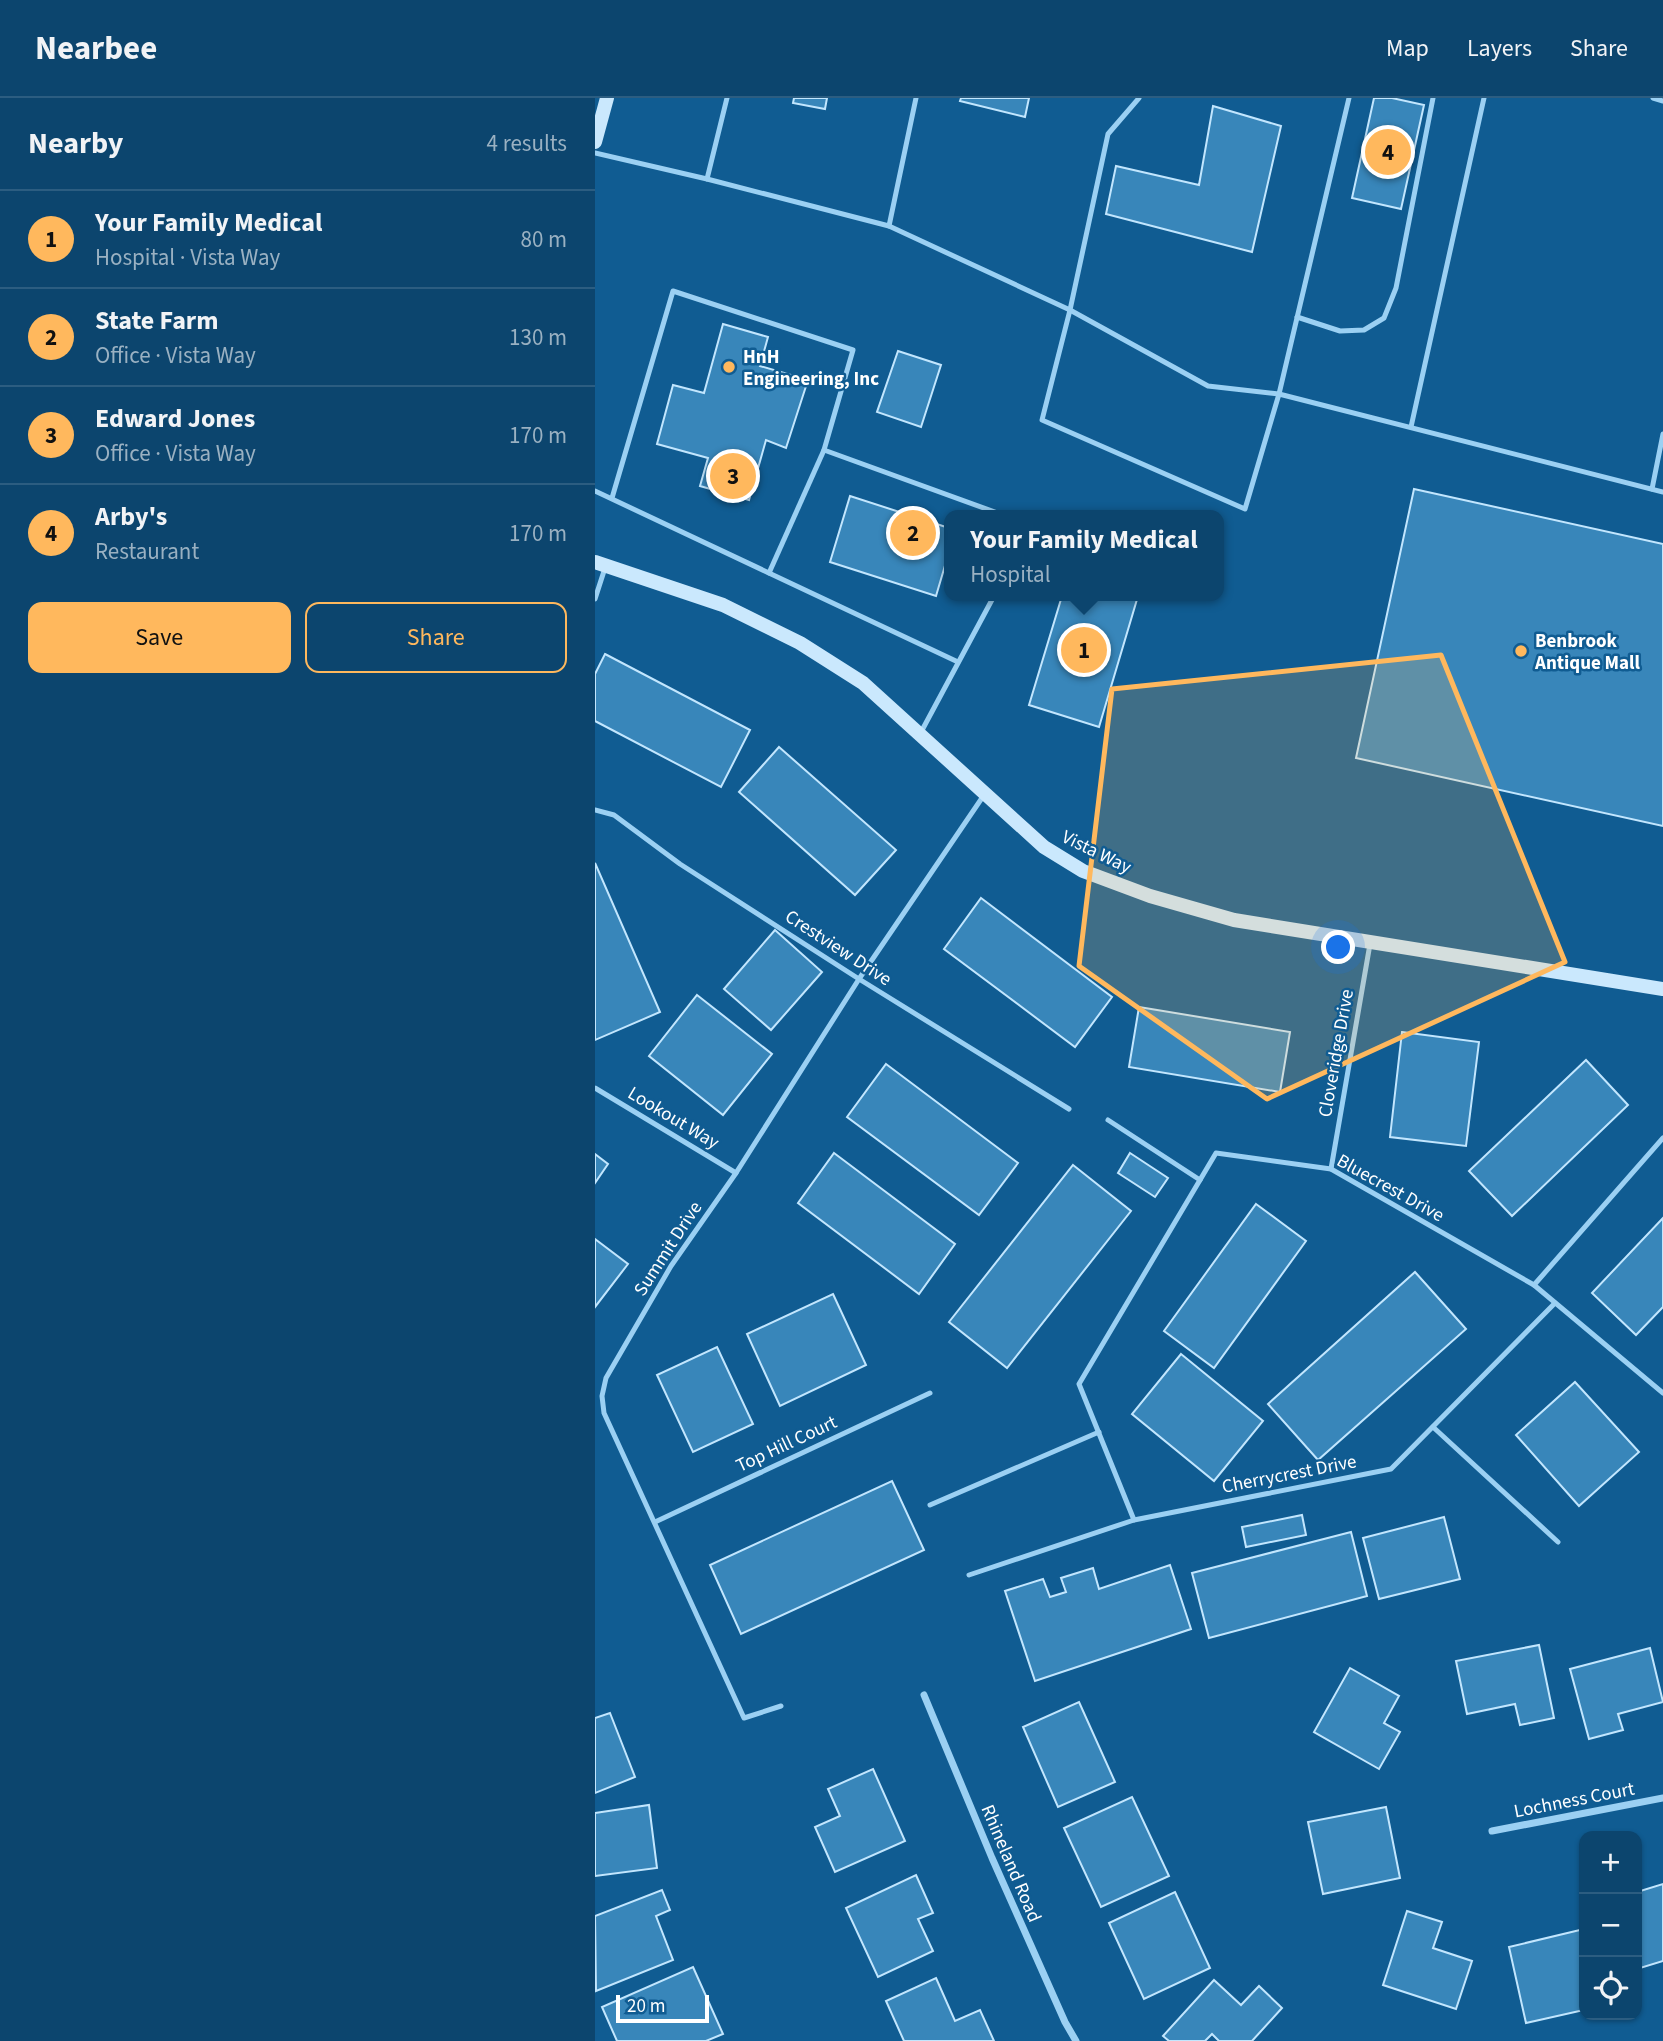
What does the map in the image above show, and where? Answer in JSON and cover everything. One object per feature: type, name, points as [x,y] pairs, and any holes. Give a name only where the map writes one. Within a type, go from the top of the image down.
[{"type":"street","points":[[595,142],[602,102]]},
{"type":"street","name":"Vista Way","points":[[600,563],[723,605],[800,643],[863,683],[1044,847],[1083,871],[1150,896],[1234,920],[1663,989]]},
{"type":"street","name":"Rhineland Road","points":[[924,1695],[998,1871],[1076,2041]]},
{"type":"street","name":"Lochness Court","points":[[1492,1831],[1663,1798]]},
{"type":"lane","points":[[706,179],[727,98]]},
{"type":"lane","points":[[889,226],[916,98]]},
{"type":"lane","points":[[1139,98],[1108,134],[1070,310],[1042,420],[1245,509],[1279,394],[1349,98]]},
{"type":"lane","points":[[1297,317],[1340,331],[1364,330],[1384,318],[1396,288],[1433,98]]},
{"type":"lane","points":[[1411,427],[1484,98]]},
{"type":"lane","points":[[1653,98],[1663,101]]},
{"type":"lane","points":[[595,153],[889,226],[1070,310],[1208,386],[1279,394],[1663,492]]},
{"type":"lane","points":[[612,498],[673,292],[853,350],[824,450],[769,573]]},
{"type":"lane","points":[[1652,489],[1663,433]]},
{"type":"lane","points":[[824,450],[989,510]]},
{"type":"lane","points":[[595,491],[958,662]]},
{"type":"lane","points":[[595,599],[600,563]]},
{"type":"lane","points":[[920,734],[990,601]]},
{"type":"lane","name":"Summit Drive","points":[[781,1706],[744,1718],[604,1413],[606,1378],[671,1266],[736,1173],[859,979],[984,795]]},
{"type":"lane","name":"Crestview Drive","points":[[595,810],[614,816],[680,864],[859,979],[1069,1108]]},
{"type":"lane","name":"Cloveridge Drive","points":[[1331,1169],[1371,943]]},
{"type":"lane","name":"Lookout Way","points":[[595,1088],[736,1173]]},
{"type":"lane","points":[[1108,1120],[1200,1180]]},
{"type":"lane","points":[[1534,1286],[1663,1138]]},
{"type":"lane","name":"Bluecrest Drive","points":[[1134,1520],[1079,1384],[1216,1153],[1331,1169],[1534,1286],[1663,1393]]},
{"type":"lane","name":"Cherrycrest Drive","points":[[969,1575],[1134,1520],[1391,1469],[1555,1303]]},
{"type":"lane","name":"Top Hill Court","points":[[655,1522],[930,1393]]},
{"type":"lane","points":[[1433,1427],[1558,1542]]},
{"type":"lane","points":[[930,1505],[1099,1432]]},
{"type":"highlighted area","points":[[1441,655],[1565,962],[1267,1099],[1079,966],[1112,689]]},
{"type":"building","points":[[794,98],[827,98],[825,109],[793,103]]},
{"type":"building","points":[[961,98],[1029,98],[1025,117],[960,101]]},
{"type":"building","points":[[1374,98],[1392,98],[1424,105],[1401,209],[1352,198]]},
{"type":"building","points":[[1213,106],[1281,126],[1252,252],[1106,214],[1116,166],[1199,185]]},
{"type":"building","points":[[723,324],[768,337],[760,366],[808,380],[786,448],[766,440],[749,500],[700,486],[708,458],[657,444],[673,385],[704,393]]},
{"type":"building","points":[[898,351],[941,365],[921,427],[877,412]]},
{"type":"building","name":"Benbrook Antique Mall","points":[[1414,489],[1663,544],[1663,826],[1356,758]]},
{"type":"building","points":[[850,496],[944,526],[944,569],[936,596],[830,562]]},
{"type":"building","points":[[1060,601],[1137,601],[1099,727],[1029,705]]},
{"type":"building","points":[[605,654],[750,730],[721,787],[595,721],[595,674]]},
{"type":"building","points":[[779,747],[896,850],[855,895],[739,792]]},
{"type":"building","points":[[595,863],[660,1012],[595,1040]]},
{"type":"building","points":[[981,898],[1112,997],[1075,1047],[944,949]]},
{"type":"building","points":[[775,930],[822,972],[771,1030],[724,989]]},
{"type":"building","points":[[697,995],[772,1054],[723,1115],[649,1056]]},
{"type":"building","points":[[1139,1007],[1290,1032],[1280,1092],[1129,1067]]},
{"type":"building","points":[[1402,1032],[1479,1042],[1466,1146],[1390,1137]]},
{"type":"building","points":[[1586,1060],[1628,1105],[1512,1216],[1469,1171]]},
{"type":"building","points":[[886,1064],[1018,1163],[979,1215],[847,1117]]},
{"type":"building","points":[[834,1153],[955,1244],[919,1294],[798,1203]]},
{"type":"building","points":[[1130,1153],[1168,1178],[1155,1197],[1118,1173]]},
{"type":"building","points":[[595,1154],[608,1164],[595,1183]]},
{"type":"building","points":[[1073,1165],[1131,1211],[1007,1368],[949,1322]]},
{"type":"building","points":[[1256,1204],[1306,1241],[1214,1368],[1164,1331]]},
{"type":"building","points":[[1663,1218],[1663,1307],[1636,1335],[1592,1293]]},
{"type":"building","points":[[595,1239],[628,1264],[595,1307]]},
{"type":"building","points":[[1415,1272],[1466,1329],[1318,1460],[1268,1404]]},
{"type":"building","points":[[833,1294],[866,1365],[780,1406],[747,1334]]},
{"type":"building","points":[[717,1347],[753,1424],[693,1452],[657,1375]]},
{"type":"building","points":[[1181,1354],[1263,1421],[1214,1481],[1132,1414]]},
{"type":"building","points":[[1575,1382],[1639,1452],[1579,1506],[1516,1435]]},
{"type":"building","points":[[892,1481],[924,1550],[741,1634],[710,1565]]},
{"type":"building","points":[[1302,1515],[1306,1535],[1246,1547],[1242,1527]]},
{"type":"building","points":[[1444,1517],[1460,1579],[1379,1599],[1363,1538]]},
{"type":"building","points":[[1351,1532],[1367,1596],[1209,1638],[1192,1573]]},
{"type":"building","points":[[1170,1565],[1191,1629],[1035,1681],[1005,1591],[1043,1579],[1050,1597],[1066,1592],[1061,1578],[1093,1568],[1099,1589]]},
{"type":"building","points":[[1539,1645],[1554,1718],[1520,1725],[1515,1704],[1467,1714],[1456,1661]]},
{"type":"building","points":[[1650,1648],[1663,1702],[1618,1714],[1623,1730],[1589,1739],[1570,1669]]},
{"type":"building","points":[[1350,1668],[1399,1696],[1384,1723],[1400,1732],[1379,1769],[1314,1732]]},
{"type":"building","points":[[1079,1702],[1115,1782],[1058,1807],[1023,1727]]},
{"type":"building","points":[[610,1713],[635,1777],[595,1793],[595,1718]]},
{"type":"building","points":[[873,1769],[905,1841],[835,1872],[815,1827],[840,1816],[828,1789]]},
{"type":"building","points":[[1132,1797],[1169,1876],[1101,1907],[1064,1828]]},
{"type":"building","points":[[649,1805],[657,1868],[595,1876],[595,1813]]},
{"type":"building","points":[[1386,1807],[1400,1878],[1323,1894],[1308,1822]]},
{"type":"building","points":[[916,1875],[933,1913],[918,1919],[933,1951],[878,1977],[846,1908]]},
{"type":"building","points":[[1663,1884],[1663,1961],[1642,1967],[1642,1894],[1642,1890]]},
{"type":"building","points":[[662,1890],[670,1910],[656,1916],[673,1960],[596,1991],[595,1916]]},
{"type":"building","points":[[1175,1892],[1210,1968],[1144,1999],[1109,1923]]},
{"type":"building","points":[[1407,1911],[1442,1922],[1433,1948],[1472,1961],[1456,2009],[1383,1985]]},
{"type":"building","points":[[1579,1930],[1579,2011],[1526,2023],[1509,1947]]},
{"type":"building","points":[[693,1967],[723,2034],[706,2041],[617,2041],[602,2007]]},
{"type":"building","points":[[936,1978],[955,2021],[980,2010],[994,2041],[904,2041],[886,2001]]},
{"type":"building","points":[[1214,1980],[1241,2005],[1259,1986],[1282,2008],[1252,2041],[1219,2041],[1212,2034],[1205,2041],[1169,2041],[1163,2036]]},
{"type":"place","name":"Arby's","points":[[1388,152]]},
{"type":"place","name":"HnH Engineering, Inc","points":[[729,367]]},
{"type":"place","name":"Edward Jones","points":[[733,476]]},
{"type":"place","name":"State Farm","points":[[913,533]]},
{"type":"place","name":"Your Family Medical","points":[[1084,650]]},
{"type":"place","name":"Benbrook Antique Mall","points":[[1521,651]]}]
